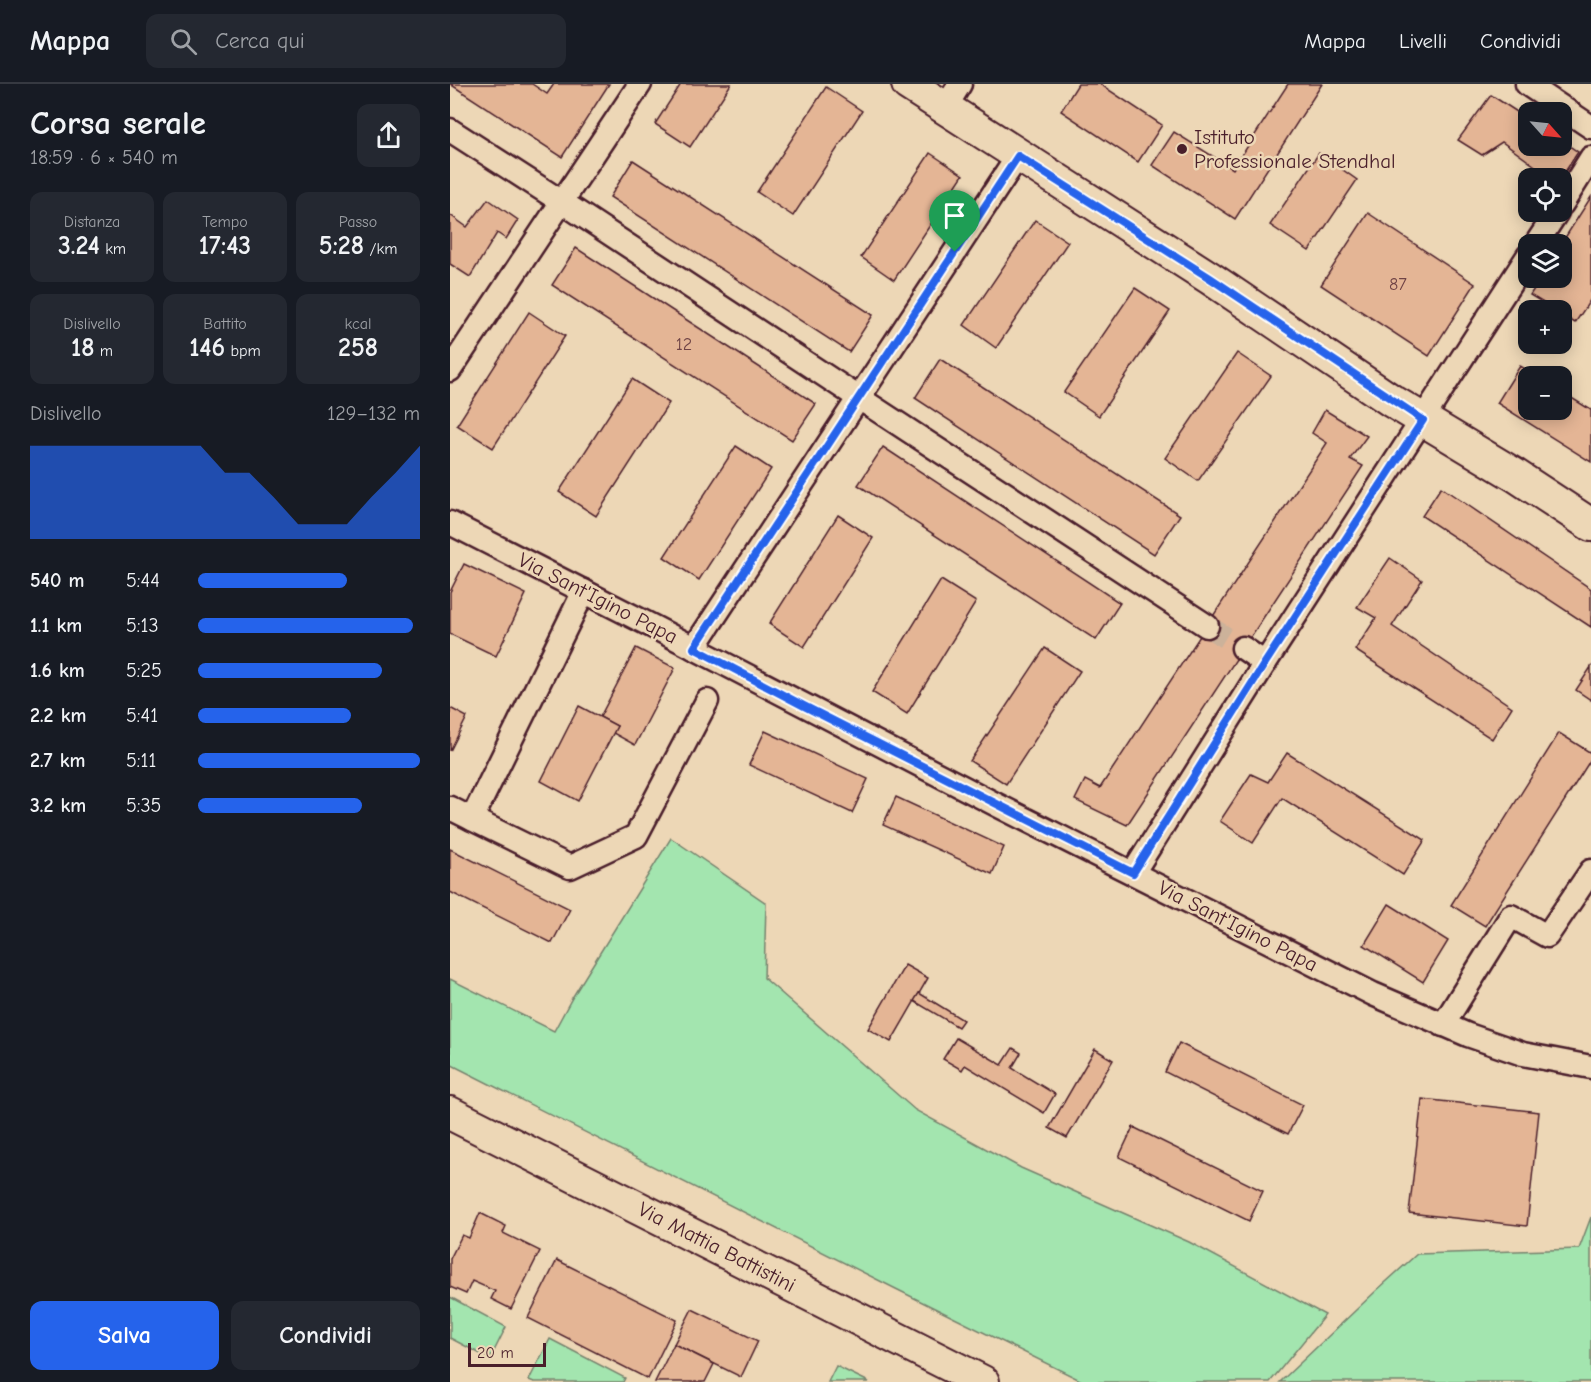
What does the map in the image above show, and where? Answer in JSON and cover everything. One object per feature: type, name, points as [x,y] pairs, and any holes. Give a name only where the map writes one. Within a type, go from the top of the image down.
[{"type":"street","points":[[450,370],[640,84]]},
{"type":"street","points":[[908,84],[952,96],[1018,156],[1210,278],[1423,420],[1591,525]]},
{"type":"street","points":[[1527,84],[1591,127]]},
{"type":"street","points":[[450,130],[1207,626]]},
{"type":"street","points":[[694,648],[1018,156]]},
{"type":"street","points":[[1572,188],[1591,158]]},
{"type":"street","points":[[1133,873],[1265,663],[1518,272]]},
{"type":"street","name":"Via Sant'Igino Papa","points":[[450,523],[814,711],[1373,994],[1443,1025],[1523,1054],[1591,1067]]},
{"type":"street","points":[[472,819],[584,591]]},
{"type":"street","points":[[1243,648],[1265,663]]},
{"type":"street","points":[[450,808],[570,867],[636,836],[707,700]]},
{"type":"street","points":[[1443,1025],[1511,916],[1547,936],[1591,871]]},
{"type":"street","name":"Via Mattia Battistini","points":[[450,1113],[983,1382]]},
{"type":"green space","points":[[671,838],[766,903],[764,978],[915,1110],[1021,1168],[1189,1242],[1325,1315],[1270,1382],[1084,1382],[450,1064],[450,979],[554,1031]]},
{"type":"green space","points":[[1591,1217],[1591,1382],[1280,1382],[1417,1254],[1579,1249]]},
{"type":"green space","points":[[450,1297],[506,1327],[490,1359],[450,1338]]},
{"type":"green space","points":[[550,1339],[625,1378],[623,1382],[534,1382],[529,1380]]},
{"type":"green space","points":[[836,1366],[869,1382],[828,1382]]},
{"type":"building","points":[[450,84],[532,84],[547,94],[554,84],[609,84],[562,157]]},
{"type":"building","points":[[681,84],[731,84],[690,147],[655,124]]},
{"type":"building","points":[[1078,84],[1100,84],[1162,125],[1138,162],[1061,111]]},
{"type":"building","name":"Istituto Professionale Stendhal","points":[[1288,84],[1322,84],[1235,219],[1152,165],[1174,132],[1233,169]]},
{"type":"building","points":[[826,87],[862,111],[793,216],[757,192]]},
{"type":"building","points":[[1491,95],[1518,113],[1518,154],[1502,142],[1482,155],[1458,140]]},
{"type":"building","points":[[1572,148],[1578,152],[1568,168],[1538,168],[1521,156],[1572,156]]},
{"type":"building","points":[[930,153],[963,175],[894,280],[861,257]]},
{"type":"building","points":[[1319,153],[1357,180],[1309,251],[1270,225]]},
{"type":"building","points":[[633,160],[873,315],[849,352],[610,197]]},
{"type":"building","points":[[1591,197],[1591,299],[1575,323],[1572,321],[1572,300],[1538,300],[1530,295],[1535,288],[1572,288],[1572,234],[1567,234]]},
{"type":"building","points":[[488,199],[518,220],[506,239],[497,233],[470,277],[450,264],[450,215],[467,227]]},
{"type":"building","points":[[1368,213],[1475,284],[1429,356],[1321,285]]},
{"type":"building","points":[[1035,220],[1068,242],[996,348],[964,325]]},
{"type":"building","points":[[576,248],[816,404],[792,440],[552,285]]},
{"type":"building","points":[[1135,288],[1170,311],[1099,416],[1064,392]]},
{"type":"building","points":[[529,312],[565,336],[493,448],[457,425]]},
{"type":"building","points":[[1237,353],[1271,376],[1198,481],[1165,458]]},
{"type":"building","points":[[940,359],[1180,515],[1154,554],[915,398]]},
{"type":"building","points":[[1518,369],[1518,416],[1497,403]]},
{"type":"building","points":[[632,379],[669,403],[596,516],[559,492]]},
{"type":"building","points":[[1572,398],[1591,410],[1591,462],[1524,420],[1572,420]]},
{"type":"building","points":[[1325,410],[1367,436],[1350,459],[1363,466],[1127,825],[1075,800],[1085,780],[1100,788],[1327,443],[1312,433]]},
{"type":"building","points":[[736,446],[771,469],[699,580],[664,557]]},
{"type":"building","points":[[883,447],[1120,603],[1096,640],[858,485]]},
{"type":"building","points":[[1441,487],[1591,589],[1591,627],[1422,516]]},
{"type":"building","points":[[838,515],[873,538],[804,647],[769,624]]},
{"type":"building","points":[[1390,558],[1422,580],[1392,626],[1512,707],[1492,739],[1355,650],[1376,618],[1357,607]]},
{"type":"building","points":[[464,564],[526,594],[496,656],[450,634],[450,592]]},
{"type":"building","points":[[941,580],[976,602],[907,714],[872,692]]},
{"type":"building","points":[[636,648],[675,668],[635,745],[613,733],[617,726],[600,717]]},
{"type":"building","points":[[1045,648],[1080,671],[1006,784],[970,761]]},
{"type":"building","points":[[1591,667],[1591,700],[1576,690]]},
{"type":"building","points":[[579,706],[617,726],[578,801],[541,781]]},
{"type":"building","points":[[450,708],[467,717],[450,751]]},
{"type":"building","points":[[765,731],[868,779],[852,813],[749,765]]},
{"type":"building","points":[[1559,733],[1591,753],[1591,759],[1485,926],[1451,905]]},
{"type":"building","points":[[1287,753],[1425,840],[1403,875],[1282,798],[1253,843],[1220,821],[1251,774],[1268,782]]},
{"type":"building","points":[[896,797],[1004,847],[992,874],[883,825]]},
{"type":"building","points":[[450,849],[570,909],[552,943],[450,892]]},
{"type":"building","points":[[1389,904],[1448,941],[1423,982],[1364,945]]},
{"type":"building","points":[[905,965],[928,978],[891,1042],[868,1029]]},
{"type":"building","points":[[919,993],[963,1020],[958,1027],[914,1001]]},
{"type":"building","points":[[956,1038],[1002,1065],[1013,1048],[1021,1053],[1012,1068],[1055,1094],[1044,1113],[965,1065],[962,1070],[943,1059]]},
{"type":"building","points":[[1179,1043],[1303,1105],[1288,1134],[1165,1072]]},
{"type":"building","points":[[1095,1049],[1113,1060],[1067,1138],[1049,1128]]},
{"type":"building","points":[[1422,1099],[1539,1112],[1527,1226],[1409,1213]]},
{"type":"building","points":[[1133,1127],[1263,1191],[1249,1221],[1119,1157]]},
{"type":"building","points":[[480,1213],[506,1226],[503,1233],[540,1251],[511,1309],[491,1299],[495,1291],[472,1281],[466,1294],[450,1287],[450,1259],[462,1235],[469,1238]]},
{"type":"building","points":[[557,1260],[677,1320],[648,1379],[528,1318]]},
{"type":"building","points":[[692,1309],[758,1341],[741,1377],[674,1344]]},
{"type":"building","points":[[674,1344],[714,1364],[705,1382],[655,1382]]},
{"type":"tunnel","points":[[1207,626],[1243,648]]},
{"type":"place","name":"Istituto Professionale Stendhal","points":[[1182,149]]},
{"type":"route","points":[[1018,156],[1210,278],[1423,420],[1265,663],[1133,873],[694,648],[955,252],[1018,156]]}]
